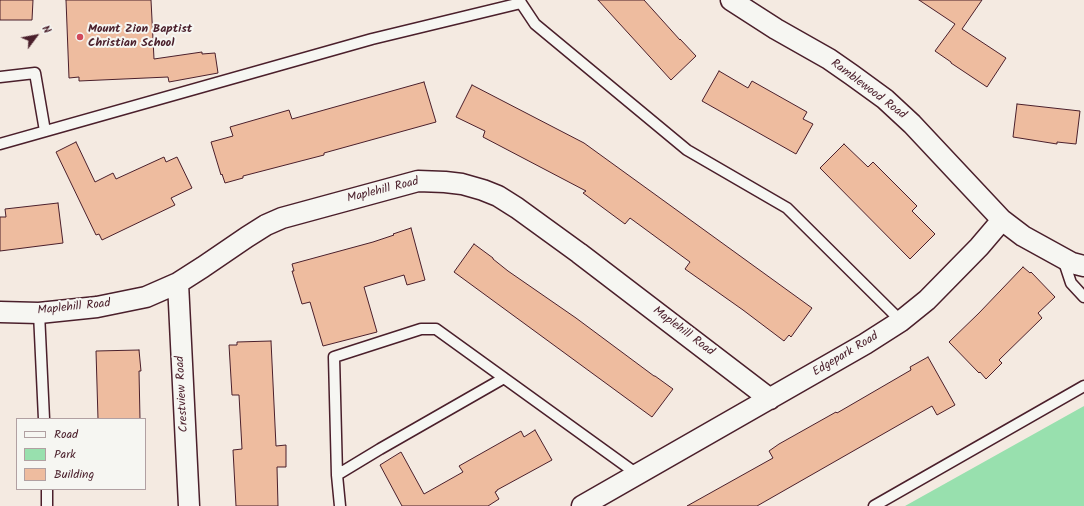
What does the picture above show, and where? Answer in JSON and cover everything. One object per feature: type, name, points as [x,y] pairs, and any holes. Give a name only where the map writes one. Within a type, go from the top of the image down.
[{"type":"street","name":"Ramblewood Road","points":[[731,0],[776,29],[829,59],[885,100],[912,124],[1002,220]]},
{"type":"street","name":"Maplehill Road","points":[[0,312],[40,313],[97,307],[146,297],[178,283],[247,236],[282,218],[418,181],[445,182],[462,184],[483,190],[498,196],[517,208],[579,253],[770,399]]},
{"type":"street","points":[[1002,220],[1023,236],[1072,263],[1084,266]]},
{"type":"street","name":"Edgepark Road","points":[[582,506],[866,344],[901,321],[927,300],[979,247],[1002,220]]},
{"type":"street","name":"Crestview Road","points":[[178,283],[189,506]]},
{"type":"lane","points":[[0,144],[372,39],[521,2],[535,24],[687,150],[787,208],[901,321]]},
{"type":"lane","points":[[0,77],[35,73],[45,132]]},
{"type":"lane","points":[[1062,257],[1071,283],[1084,297]]},
{"type":"lane","points":[[40,313],[44,418]]},
{"type":"lane","points":[[340,506],[337,475],[334,357],[421,329],[436,329],[637,474]]},
{"type":"lane","points":[[337,475],[380,448],[504,378]]},
{"type":"lane","points":[[874,506],[1084,386]]},
{"type":"lane","points":[[47,490],[47,506]]},
{"type":"green space","points":[[1084,406],[1084,506],[905,506]]},
{"type":"building","points":[[0,0],[33,0],[32,20],[0,20]]},
{"type":"building","points":[[66,0],[151,0],[154,59],[202,52],[202,54],[215,53],[218,73],[169,82],[168,77],[79,81],[79,77],[69,78]]},
{"type":"building","points":[[598,0],[644,0],[696,56],[671,80]]},
{"type":"building","points":[[919,0],[982,0],[962,29],[1006,58],[987,87],[935,51],[955,24]]},
{"type":"building","points":[[719,71],[748,88],[752,81],[807,112],[803,119],[813,124],[796,154],[702,101]]},
{"type":"building","points":[[424,82],[436,122],[324,153],[324,155],[243,176],[243,178],[225,183],[222,174],[221,175],[211,142],[233,136],[230,127],[289,110],[292,119]]},
{"type":"building","points":[[472,85],[584,143],[812,308],[791,337],[789,335],[784,341],[685,269],[690,262],[630,218],[625,224],[583,193],[586,191],[483,137],[485,131],[456,117]]},
{"type":"building","points":[[1017,104],[1080,111],[1076,144],[1057,142],[1057,144],[1013,137]]},
{"type":"building","points":[[76,142],[95,182],[113,173],[116,179],[164,157],[166,162],[177,157],[192,188],[171,198],[175,205],[102,240],[99,234],[96,235],[56,152]]},
{"type":"building","points":[[844,144],[868,167],[873,162],[917,206],[912,211],[935,234],[910,259],[820,168]]},
{"type":"building","points":[[58,203],[63,243],[0,251],[0,217],[6,217],[5,209]]},
{"type":"building","points":[[411,228],[425,280],[407,285],[404,275],[364,287],[377,332],[323,346],[310,302],[302,304],[292,271],[294,271],[292,264],[373,242]]},
{"type":"building","points":[[474,244],[508,271],[576,318],[673,389],[652,417],[454,272]]},
{"type":"building","points":[[1023,267],[1030,273],[1031,272],[1055,297],[1038,313],[1042,318],[999,360],[1002,363],[986,379],[949,342]]},
{"type":"building","points":[[271,341],[276,446],[286,445],[286,467],[277,467],[278,506],[236,506],[233,450],[242,449],[239,395],[232,395],[229,345],[237,345],[237,342]]},
{"type":"building","points":[[139,350],[141,371],[139,371],[140,418],[98,418],[96,351]]},
{"type":"building","points":[[928,357],[955,405],[937,415],[932,406],[757,506],[687,506],[773,458],[769,451],[779,444],[836,412],[837,413],[911,370],[910,367]]},
{"type":"building","points":[[535,430],[552,460],[497,490],[495,492],[499,499],[488,506],[402,506],[380,465],[401,452],[424,494],[463,472],[459,466],[521,431],[524,437]]},
{"type":"place","name":"Mount Zion Baptist Christian School","points":[[80,37]]}]
